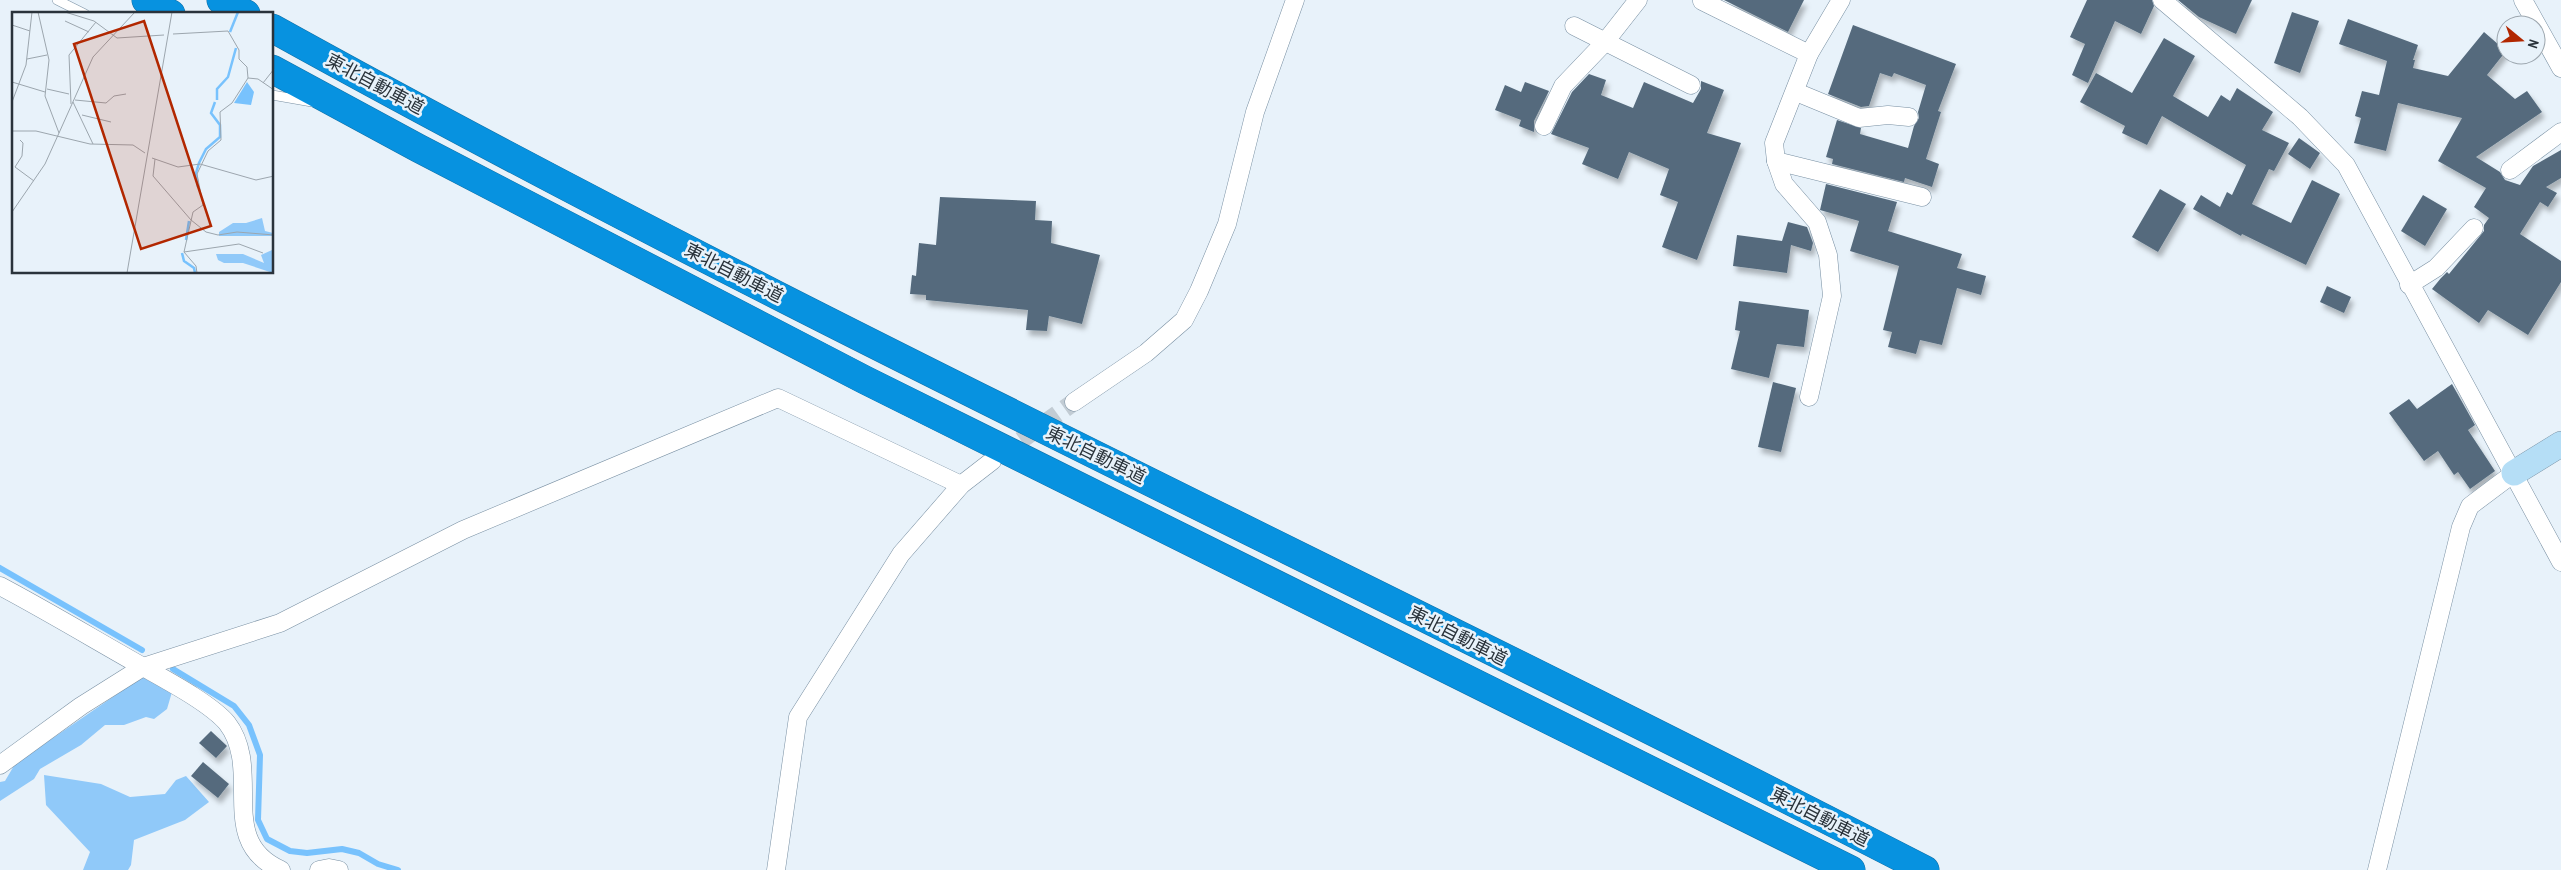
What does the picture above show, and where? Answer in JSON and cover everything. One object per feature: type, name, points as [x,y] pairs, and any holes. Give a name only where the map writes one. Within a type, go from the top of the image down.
[{"type":"highway","points":[[146,0],[167,12]]},
{"type":"highway","points":[[221,0],[242,12]]},
{"type":"highway","name":"東北自動車道","points":[[274,29],[612,211],[787,301],[1925,870]]},
{"type":"highway","name":"東北自動車道","points":[[274,70],[865,380],[1851,870]]},
{"type":"street","points":[[1074,402],[1146,353],[1184,320],[1199,291],[1227,224],[1255,112],[1295,0]]},
{"type":"street","points":[[1544,126],[1563,86],[1605,42],[1638,0]]},
{"type":"street","points":[[1810,398],[1832,296],[1828,254],[1817,222],[1784,184],[1776,161],[1774,143],[1810,54],[1841,0]]},
{"type":"street","points":[[2162,0],[2300,117],[2346,165],[2409,285],[2514,473],[2561,562]]},
{"type":"street","points":[[2523,0],[2561,68]]},
{"type":"street","points":[[1702,1],[1810,54]]},
{"type":"street","points":[[1574,26],[1691,85]]},
{"type":"street","points":[[1796,92],[1859,118],[1888,115],[1909,117]]},
{"type":"street","points":[[2510,170],[2561,132]]},
{"type":"street","points":[[1776,161],[1922,197]]},
{"type":"street","points":[[2409,285],[2436,268],[2474,228]]},
{"type":"street","points":[[0,765],[81,706],[143,667],[280,623],[463,530],[778,398],[961,485]]},
{"type":"street","points":[[2377,870],[2461,527],[2470,506],[2514,473],[2561,444]]},
{"type":"street","points":[[776,870],[798,717],[902,554],[961,485],[992,461]]},
{"type":"street","points":[[0,586],[193,696],[227,723],[242,752],[244,820],[250,845],[268,864],[281,870]]},
{"type":"street","points":[[319,870],[329,868],[339,870]]},
{"type":"lane","points":[[57,0],[81,12]]},
{"type":"lane","points":[[274,95],[344,108]]},
{"type":"shaded area","points":[[142,677],[172,692],[167,709],[154,719],[146,717],[124,725],[105,725],[81,745],[40,769],[34,779],[0,801],[0,782],[5,781],[15,764]]},
{"type":"shaded area","points":[[44,775],[101,784],[130,797],[165,794],[176,780],[186,776],[209,802],[185,820],[134,840],[131,865],[128,870],[83,870],[90,852],[46,805]]},
{"type":"building","points":[[1724,0],[1804,0],[1788,32]]},
{"type":"building","points":[[2087,0],[2152,0],[2154,6],[2141,34],[2115,21],[2088,83],[2072,75],[2085,44],[2070,37]]},
{"type":"building","points":[[2178,0],[2252,0],[2236,34],[2199,17]]},
{"type":"building","points":[[2292,12],[2319,21],[2300,73],[2274,63]]},
{"type":"building","points":[[2348,19],[2418,45],[2413,60],[2415,60],[2413,68],[2448,76],[2484,32],[2496,42],[2496,64],[2487,75],[2515,99],[2527,91],[2542,112],[2476,157],[2500,172],[2505,180],[2520,185],[2533,166],[2561,150],[2561,178],[2546,187],[2557,193],[2548,207],[2540,202],[2520,234],[2561,261],[2561,282],[2528,335],[2488,310],[2479,323],[2432,289],[2447,272],[2449,274],[2484,231],[2484,225],[2489,218],[2474,207],[2486,188],[2438,161],[2462,118],[2398,103],[2386,151],[2354,143],[2361,118],[2355,116],[2362,91],[2379,95],[2387,61],[2339,44]]},
{"type":"building","points":[[1853,25],[1956,64],[1938,111],[1941,112],[1926,159],[1939,164],[1932,187],[1905,178],[1904,182],[1832,164],[1833,159],[1826,157],[1837,120],[1861,128],[1860,134],[1908,148],[1914,126],[1919,118],[1918,112],[1926,85],[1894,73],[1892,77],[1880,73],[1869,106],[1861,107],[1828,94]]},
{"type":"building","points":[[2164,38],[2195,56],[2173,96],[2208,117],[2221,95],[2230,101],[2237,88],[2273,112],[2262,130],[2289,143],[2274,171],[2269,169],[2252,204],[2291,223],[2312,180],[2340,194],[2306,265],[2242,234],[2241,236],[2193,209],[2201,195],[2220,207],[2227,192],[2232,195],[2246,165],[2162,116],[2147,145],[2122,133],[2125,126],[2080,102],[2096,73],[2132,93]]},
{"type":"building","points":[[1589,74],[1606,80],[1601,95],[1633,108],[1644,82],[1693,103],[1701,89],[1701,81],[1724,90],[1707,133],[1741,143],[1697,260],[1662,247],[1678,202],[1660,195],[1669,169],[1629,152],[1618,179],[1582,164],[1589,148],[1551,134],[1572,92]]},
{"type":"building","points":[[1525,82],[1549,91],[1534,121],[1534,132],[1519,126],[1521,120],[1495,110],[1505,85],[1521,92]]},
{"type":"building","points":[[2299,138],[2320,153],[2310,169],[2288,154]]},
{"type":"building","points":[[1826,184],[1897,202],[1888,231],[1962,254],[1957,268],[1986,276],[1981,295],[1957,288],[1942,345],[1920,340],[1916,354],[1888,347],[1892,332],[1883,330],[1899,266],[1850,251],[1859,221],[1820,210]]},
{"type":"building","points":[[2160,189],[2186,204],[2158,252],[2132,237]]},
{"type":"building","points":[[2423,195],[2447,209],[2425,246],[2401,231]]},
{"type":"building","points":[[940,197],[1036,201],[1035,220],[1052,221],[1051,243],[1100,255],[1082,324],[1049,316],[1047,331],[1026,330],[1028,310],[926,300],[926,295],[910,294],[912,275],[916,276],[919,243],[936,245]]},
{"type":"building","points":[[1788,222],[1807,227],[1813,243],[1811,251],[1791,245],[1787,273],[1733,266],[1737,235],[1782,241]]},
{"type":"building","points":[[2327,286],[2351,297],[2344,313],[2320,302]]},
{"type":"building","points":[[1739,301],[1809,310],[1804,347],[1777,344],[1769,378],[1731,369],[1740,331],[1735,330]]},
{"type":"building","points":[[1773,382],[1796,388],[1781,452],[1758,447]]},
{"type":"building","points":[[2452,384],[2475,425],[2468,430],[2495,471],[2470,489],[2458,472],[2454,475],[2438,451],[2424,461],[2389,413],[2409,399],[2417,409]]},
{"type":"building","points":[[211,731],[227,746],[216,758],[199,743]]},
{"type":"building","points":[[203,762],[229,784],[218,798],[191,776]]},
{"type":"waterway","points":[[0,568],[142,650]]},
{"type":"waterway","points":[[173,669],[234,706],[249,725],[260,755],[258,820],[267,839],[290,851],[307,853],[342,849],[359,853],[378,864],[398,870]]},
{"type":"tunnel","points":[[999,456],[1074,402]]}]
